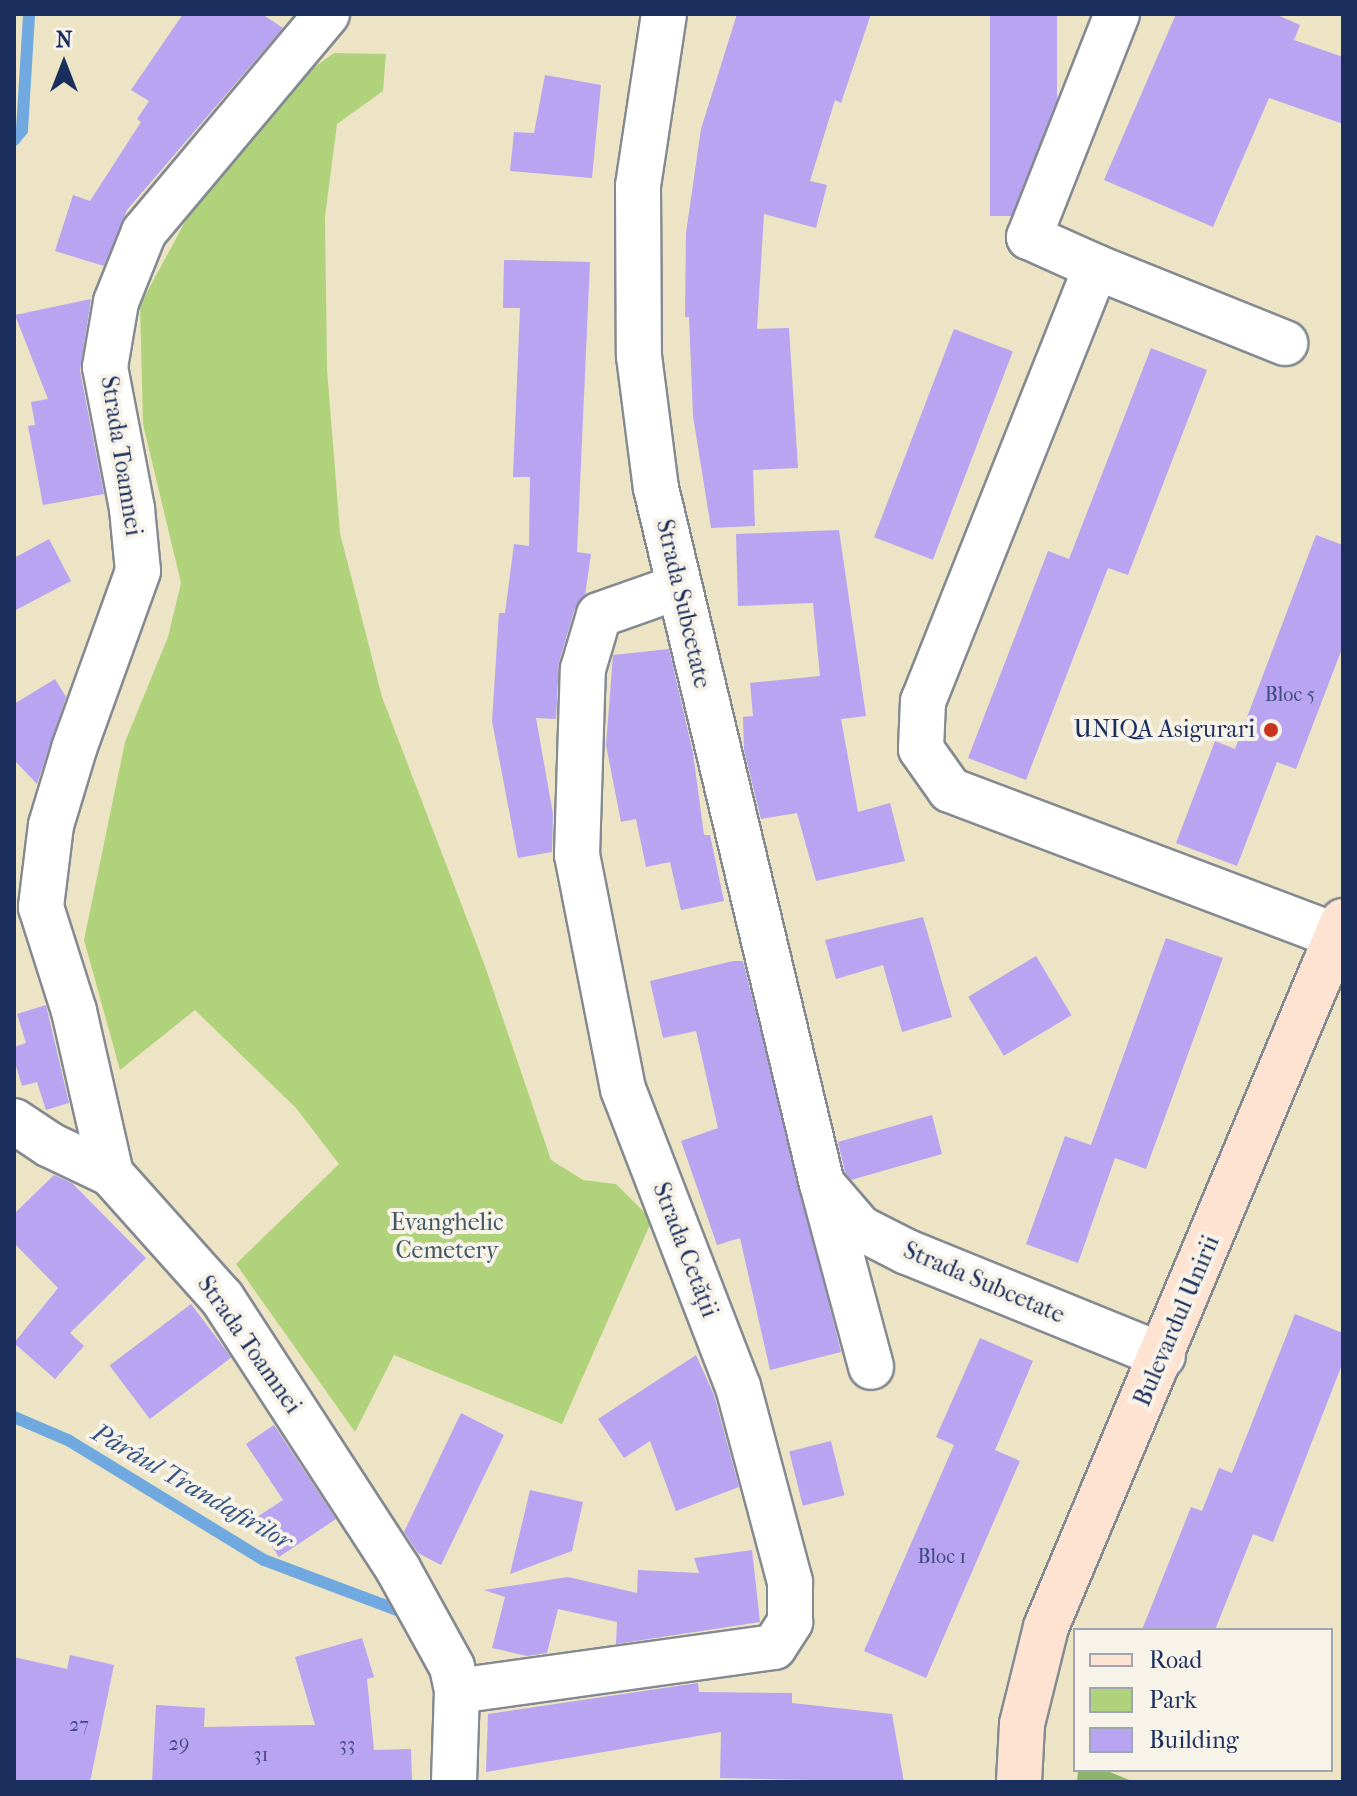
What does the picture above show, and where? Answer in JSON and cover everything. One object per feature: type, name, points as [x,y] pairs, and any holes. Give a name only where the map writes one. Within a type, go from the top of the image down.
[{"type":"main road","name":"Bulevardul Unirii","points":[[1019,1782],[1022,1724],[1046,1627],[1163,1356],[1340,928]]},
{"type":"street","name":"Strada Toamnei","points":[[41,907],[51,825],[74,749],[138,571],[132,509],[105,367],[116,302],[144,232],[327,14]]},
{"type":"street","name":"Strada Subcetate","points":[[664,14],[638,186],[639,356],[656,488],[822,1184],[871,1367]]},
{"type":"street","points":[[1117,14],[1029,237],[1285,343]]},
{"type":"street","points":[[1096,267],[923,701],[921,749],[950,790],[1340,928]]},
{"type":"street","name":"Strada Cetății","points":[[457,1691],[774,1647],[790,1622],[790,1582],[738,1387],[623,1089],[577,855],[583,669],[599,615],[678,587]]},
{"type":"street","name":"Strada Toamnei","points":[[14,862],[41,907],[74,1011],[111,1174],[222,1298],[398,1569],[452,1667],[457,1691],[454,1782]]},
{"type":"street","points":[[14,1121],[50,1145],[111,1174]]},
{"type":"street","name":"Strada Subcetate","points":[[822,1184],[860,1228],[907,1252],[1163,1356]]},
{"type":"green space","name":"Evanghelic Cemetery","points":[[334,53],[386,54],[383,91],[337,124],[325,217],[327,369],[340,533],[382,697],[485,966],[551,1160],[583,1180],[616,1184],[652,1220],[562,1424],[394,1355],[355,1432],[236,1264],[339,1164],[296,1108],[195,1010],[120,1070],[84,940],[125,742],[168,637],[181,583],[143,424],[140,305],[198,198],[295,81]]},
{"type":"green space","points":[[1078,1772],[1110,1772],[1134,1782],[1077,1782]]},
{"type":"building","points":[[183,14],[262,14],[283,28],[127,210],[104,266],[55,251],[73,195],[90,201],[141,122],[137,119],[149,101],[131,90]]},
{"type":"building","points":[[737,14],[871,14],[841,103],[835,100],[810,181],[827,185],[816,228],[764,214],[757,329],[789,328],[798,468],[753,470],[755,526],[711,528],[693,416],[689,317],[685,317],[686,233],[701,129]]},
{"type":"building","points":[[990,14],[1057,14],[1057,216],[990,216]]},
{"type":"building","points":[[1176,14],[1275,14],[1300,25],[1294,40],[1343,57],[1343,124],[1269,98],[1213,227],[1104,180]]},
{"type":"building","points":[[545,75],[601,85],[592,178],[510,171],[514,132],[534,133]]},
{"type":"building","points":[[504,260],[590,262],[577,552],[591,554],[585,595],[575,608],[559,662],[556,719],[536,718],[553,814],[552,852],[518,858],[492,721],[499,613],[505,613],[514,544],[529,546],[530,477],[513,477],[520,308],[503,308]]},
{"type":"building","points":[[91,299],[80,371],[104,494],[43,505],[28,426],[35,425],[31,402],[48,399],[15,315]]},
{"type":"building","points":[[954,329],[1013,352],[933,560],[874,537]]},
{"type":"building","points":[[1151,348],[1207,370],[1128,575],[1108,568],[1026,780],[968,758],[1048,551],[1069,559]]},
{"type":"building","points":[[839,530],[866,716],[841,719],[858,812],[890,803],[905,861],[816,881],[797,813],[761,819],[744,750],[743,717],[753,716],[750,683],[820,676],[813,603],[738,606],[736,534]]},
{"type":"building","points":[[1316,535],[1343,545],[1343,646],[1296,769],[1277,762],[1237,866],[1176,843],[1215,741],[1235,749]]},
{"type":"building","points":[[49,539],[71,581],[14,611],[14,558]]},
{"type":"building","points":[[669,649],[693,753],[704,835],[710,835],[724,901],[681,910],[670,862],[646,867],[636,819],[621,822],[606,745],[613,655]]},
{"type":"building","points":[[55,679],[66,697],[37,784],[14,760],[14,704]]},
{"type":"building","points":[[923,917],[952,1017],[902,1032],[883,965],[836,979],[825,940]]},
{"type":"building","points":[[1166,938],[1223,958],[1146,1169],[1115,1158],[1078,1263],[1026,1244],[1065,1136],[1091,1145]]},
{"type":"building","points":[[1036,956],[1072,1015],[1004,1056],[968,997]]},
{"type":"building","points":[[743,961],[841,1352],[770,1370],[740,1238],[717,1245],[681,1141],[718,1128],[696,1031],[663,1038],[650,981]]},
{"type":"building","points":[[46,1005],[69,1103],[46,1110],[37,1082],[22,1086],[14,1059],[14,1047],[26,1043],[17,1014]]},
{"type":"building","points":[[932,1115],[942,1154],[851,1180],[845,1172],[838,1142]]},
{"type":"building","points":[[54,1175],[72,1183],[146,1258],[70,1333],[84,1346],[55,1379],[14,1343],[58,1288],[14,1243],[14,1214]]},
{"type":"building","points":[[191,1304],[231,1358],[150,1419],[110,1365]]},
{"type":"building","points":[[1295,1314],[1343,1333],[1343,1362],[1273,1542],[1253,1534],[1216,1628],[1143,1628],[1191,1507],[1202,1511],[1219,1468],[1232,1473]]},
{"type":"building","points":[[980,1338],[1033,1361],[995,1450],[1020,1461],[926,1678],[864,1651],[954,1445],[936,1437]]},
{"type":"building","points":[[696,1355],[714,1395],[739,1487],[676,1511],[650,1441],[624,1458],[598,1419]]},
{"type":"building","points":[[461,1413],[504,1435],[441,1565],[418,1553],[404,1532]]},
{"type":"building","points":[[274,1425],[336,1519],[279,1557],[254,1519],[283,1500],[246,1444]]},
{"type":"building","points":[[831,1441],[845,1495],[803,1506],[789,1451]]},
{"type":"building","points":[[530,1490],[583,1502],[572,1551],[510,1574]]},
{"type":"building","points":[[752,1550],[760,1622],[616,1644],[617,1622],[558,1609],[547,1653],[527,1656],[492,1648],[505,1597],[484,1590],[568,1577],[637,1593],[638,1570],[699,1573],[694,1558]]},
{"type":"building","points":[[362,1638],[374,1677],[367,1679],[374,1750],[411,1749],[412,1782],[152,1782],[156,1705],[205,1708],[204,1727],[315,1725],[295,1657]]},
{"type":"building","points":[[70,1655],[114,1665],[90,1782],[14,1782],[14,1657],[67,1669]]},
{"type":"building","points":[[698,1683],[699,1692],[792,1693],[792,1703],[892,1714],[904,1782],[720,1778],[721,1732],[486,1772],[488,1714]]},
{"type":"waterway","name":"Pârâul Trandafirilor","points":[[14,140],[22,130],[29,14]]},
{"type":"waterway","name":"Pârâul Trandafirilor","points":[[14,1417],[68,1440],[264,1560],[410,1615]]},
{"type":"place","name":"UNIQA Asigurari","points":[[1271,730]]}]
